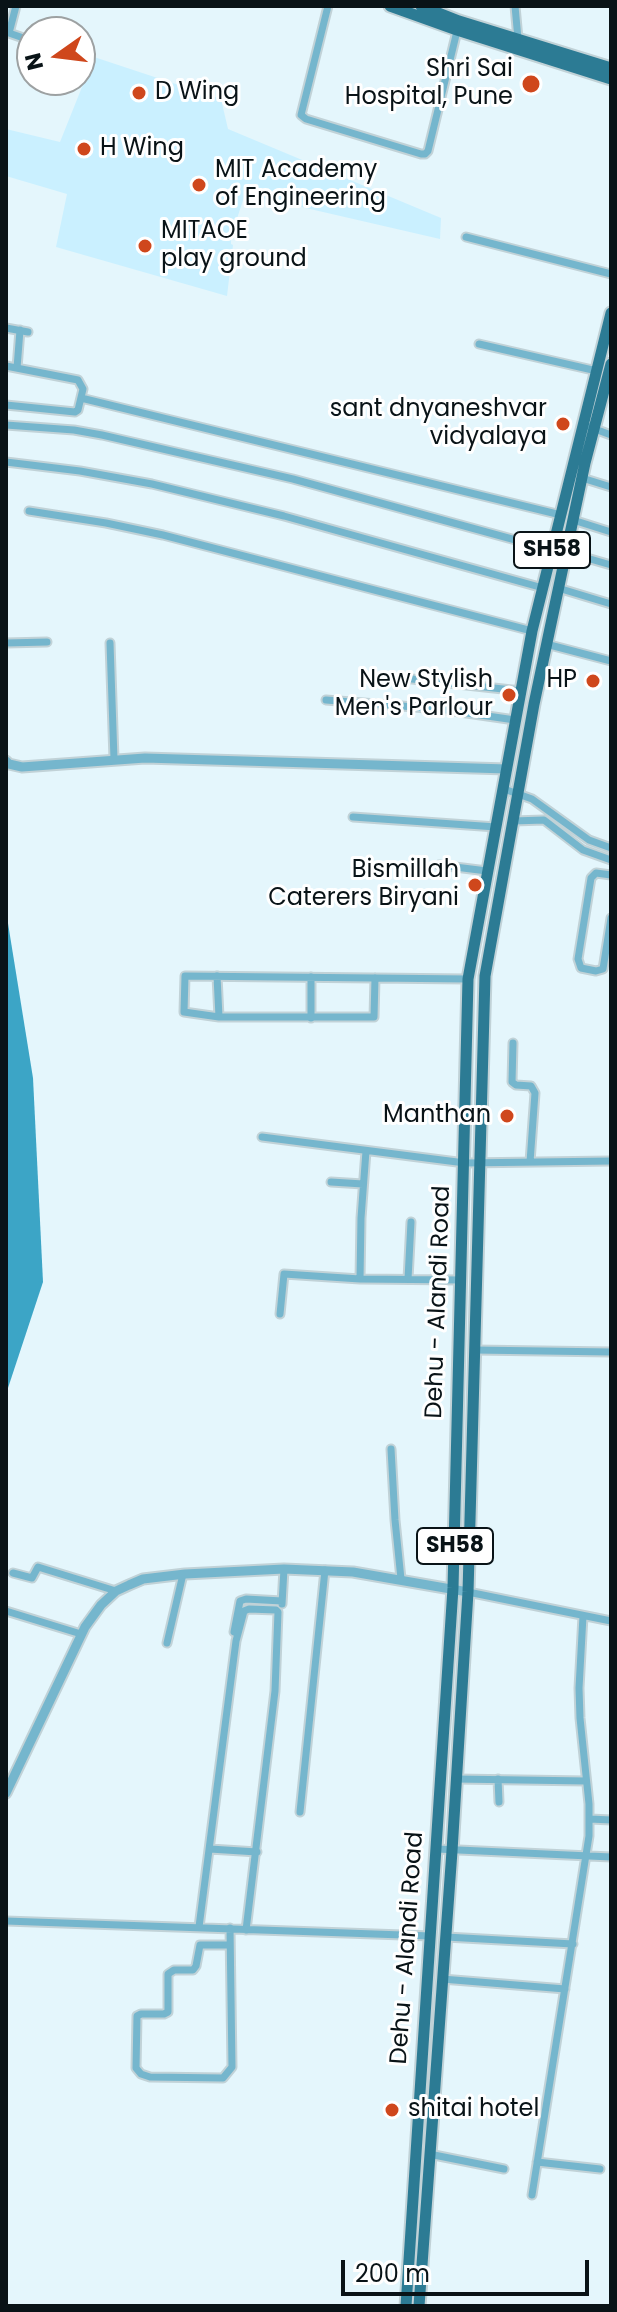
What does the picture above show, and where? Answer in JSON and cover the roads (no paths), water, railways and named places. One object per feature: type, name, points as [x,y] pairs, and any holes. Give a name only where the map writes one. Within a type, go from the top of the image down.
[{"type":"main road","points":[[390,6],[611,79]]},
{"type":"main road","points":[[421,6],[458,26],[518,39],[611,68]]},
{"type":"main road","name":"Dehu - Alandi Road","points":[[406,2306],[453,1588],[468,979],[532,631],[552,550],[582,478],[597,371],[611,313]]},
{"type":"main road","name":"Dehu - Alandi Road","points":[[419,2306],[468,1592],[485,976],[566,552],[567,518],[589,428],[608,387],[611,364]]},
{"type":"main road","points":[[418,2127],[431,2128]]},
{"type":"street","points":[[8,33],[16,6]]},
{"type":"street","points":[[328,6],[301,115],[421,154],[428,151],[458,26]]},
{"type":"street","points":[[515,6],[518,39]]},
{"type":"street","points":[[466,237],[611,274]]},
{"type":"street","points":[[6,328],[24,331],[17,368]]},
{"type":"street","points":[[479,344],[597,371]]},
{"type":"street","points":[[6,366],[78,380],[83,389],[78,410],[72,413],[6,405]]},
{"type":"street","points":[[81,398],[567,518],[611,532]]},
{"type":"street","points":[[6,425],[102,435],[293,479],[552,550]]},
{"type":"street","points":[[589,428],[611,435]]},
{"type":"street","points":[[6,462],[152,484],[284,516],[543,588]]},
{"type":"street","points":[[582,478],[611,487]]},
{"type":"street","points":[[29,511],[163,535],[532,631]]},
{"type":"street","points":[[566,552],[611,565]]},
{"type":"street","points":[[558,588],[611,604]]},
{"type":"street","points":[[6,643],[47,642]]},
{"type":"street","points":[[110,643],[114,759]]},
{"type":"street","points":[[546,644],[611,661]]},
{"type":"street","points":[[403,678],[521,691]]},
{"type":"street","points":[[326,700],[439,709],[515,720]]},
{"type":"street","points":[[6,761],[22,767],[169,758],[507,769]]},
{"type":"street","points":[[504,789],[518,792],[548,809],[589,840],[611,848]]},
{"type":"street","points":[[353,817],[496,827]]},
{"type":"street","points":[[513,821],[544,820],[583,850],[611,860]]},
{"type":"street","points":[[439,865],[487,871]]},
{"type":"street","points":[[611,875],[596,873],[591,878],[578,959],[581,968],[603,969],[611,918]]},
{"type":"street","points":[[375,978],[374,1017],[219,1017],[184,1012],[185,976],[217,976],[468,979]]},
{"type":"street","points":[[217,976],[219,1017]]},
{"type":"street","points":[[311,977],[311,1018]]},
{"type":"street","points":[[513,1043],[512,1082],[531,1086],[535,1093],[530,1162]]},
{"type":"street","points":[[262,1137],[465,1163],[611,1161]]},
{"type":"street","points":[[360,1279],[366,1151]]},
{"type":"street","points":[[331,1182],[363,1184]]},
{"type":"street","points":[[408,1279],[411,1222]]},
{"type":"street","points":[[280,1314],[284,1274],[360,1279],[462,1280]]},
{"type":"street","points":[[475,1350],[611,1352]]},
{"type":"street","points":[[391,1449],[401,1579]]},
{"type":"street","points":[[13,1573],[32,1578],[38,1567],[116,1591]]},
{"type":"street","points":[[236,1641],[234,1635],[240,1601],[246,1599],[282,1604],[284,1569]]},
{"type":"street","points":[[6,1793],[81,1634],[101,1605],[116,1591],[143,1579],[284,1569],[325,1570],[453,1588],[611,1621]]},
{"type":"street","points":[[300,1812],[325,1570]]},
{"type":"street","points":[[167,1643],[183,1574]]},
{"type":"street","points":[[199,1927],[236,1641],[244,1611],[276,1610],[275,1691],[246,1930]]},
{"type":"street","points":[[6,1611],[81,1634]]},
{"type":"street","points":[[532,2195],[587,1855],[590,1819],[579,1674],[583,1616]]},
{"type":"street","points":[[456,1779],[586,1781]]},
{"type":"street","points":[[498,1779],[499,1802]]},
{"type":"street","points":[[590,1819],[611,1820]]},
{"type":"street","points":[[210,1849],[257,1852]]},
{"type":"street","points":[[437,1849],[611,1857]]},
{"type":"street","points":[[6,1921],[431,1936]]},
{"type":"street","points":[[230,1928],[232,2067],[223,2078],[150,2077],[141,2074],[136,2068],[137,2016],[168,2012],[168,1974],[174,1970],[193,1970],[200,1945],[230,1945]]},
{"type":"street","points":[[446,1937],[573,1944]]},
{"type":"street","points":[[442,1979],[565,1989]]},
{"type":"street","points":[[429,2154],[504,2169]]},
{"type":"street","points":[[537,2162],[600,2169]]},
{"type":"water","points":[[6,911],[33,1078],[43,1282],[6,1394]]},
{"type":"place","name":"Shri Sai Hospital, Pune","points":[[531,84]]},
{"type":"place","name":"D Wing","points":[[139,93]]},
{"type":"place","name":"H Wing","points":[[84,149]]},
{"type":"place","name":"MIT Academy of Engineering","points":[[199,185]]},
{"type":"place","name":"MITAOE play ground","points":[[145,246]]},
{"type":"place","name":"sant dnyaneshvar vidyalaya","points":[[563,424]]},
{"type":"place","name":"HP","points":[[593,681]]},
{"type":"place","name":"New Stylish Men's Parlour","points":[[509,695]]},
{"type":"place","name":"Bismillah Caterers Biryani","points":[[475,885]]},
{"type":"place","name":"Manthan","points":[[507,1116]]},
{"type":"place","name":"shitai hotel","points":[[392,2110]]}]
